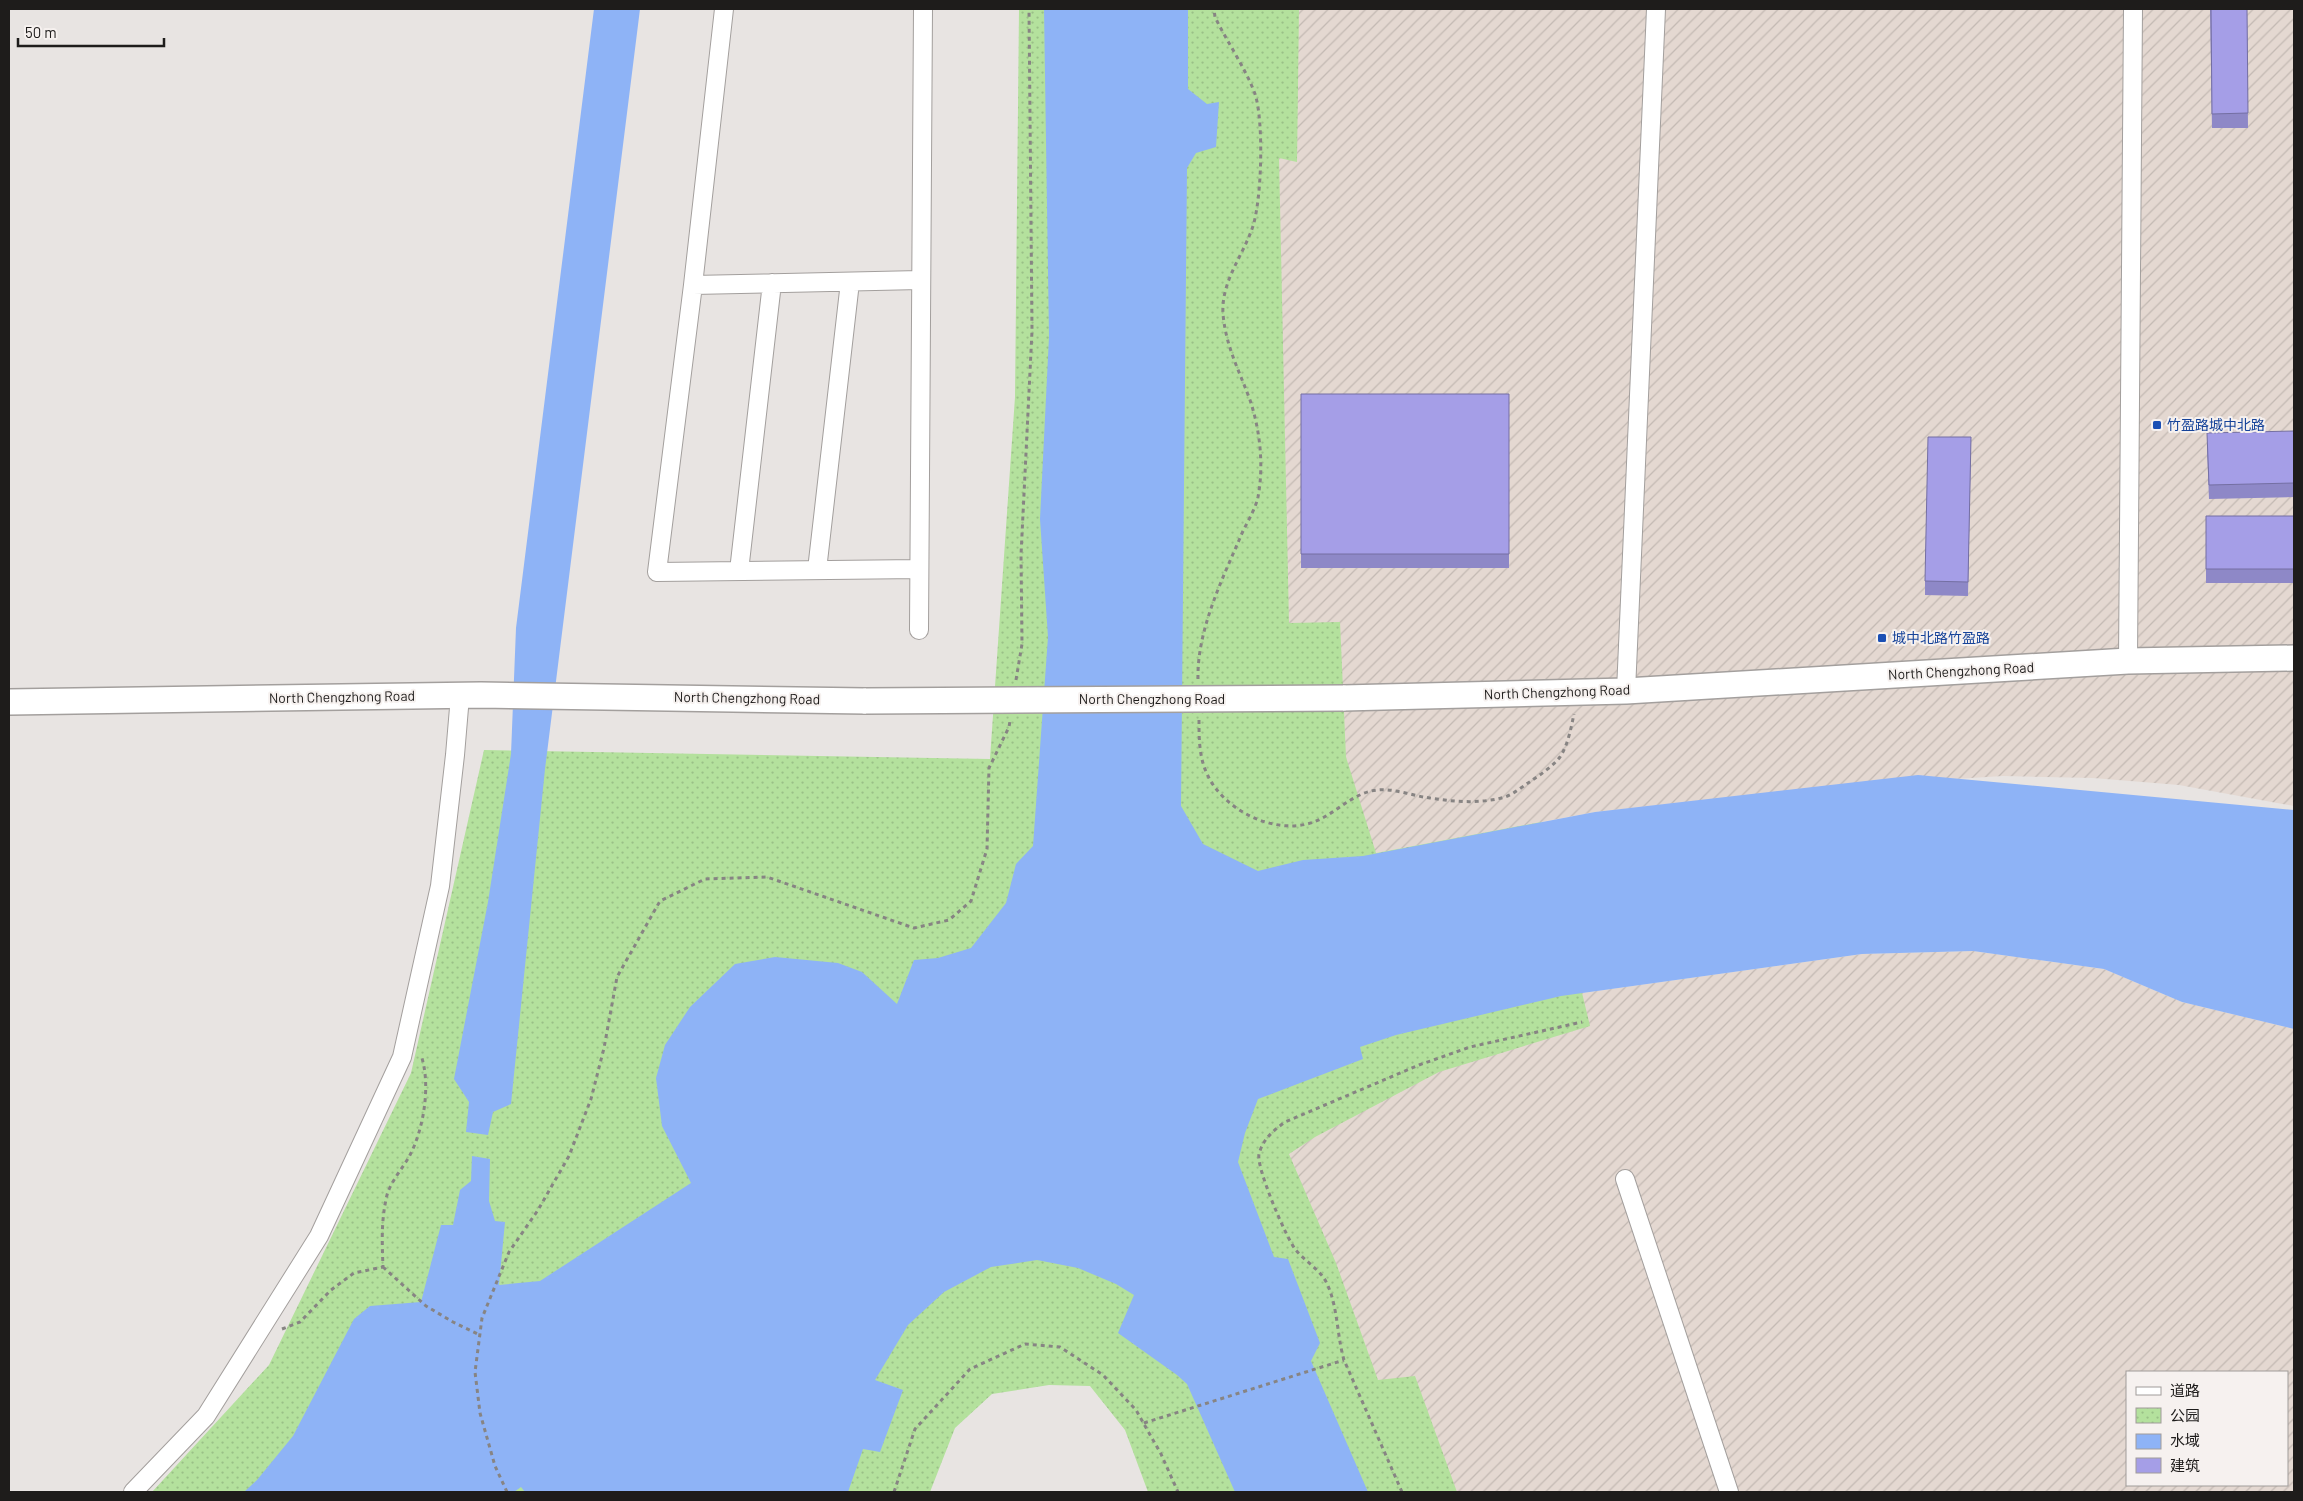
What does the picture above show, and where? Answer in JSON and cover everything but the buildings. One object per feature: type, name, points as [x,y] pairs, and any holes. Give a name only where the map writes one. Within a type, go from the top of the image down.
[{"type":"street","points":[[724,9],[693,285],[657,572],[919,569]]},
{"type":"street","points":[[919,630],[923,9]]},
{"type":"street","points":[[1626,691],[1656,9]]},
{"type":"street","points":[[2128,661],[2133,9]]},
{"type":"street","points":[[693,285],[920,280]]},
{"type":"street","points":[[817,570],[850,282]]},
{"type":"street","points":[[739,571],[772,283]]},
{"type":"street","name":"North Chengzhong Road","points":[[9,702],[470,695],[576,695],[866,701],[1343,698],[1626,691],[2128,661],[2294,658]]},
{"type":"street","points":[[133,1492],[206,1416],[255,1338],[318,1236],[402,1057],[440,886],[455,755],[470,695]]},
{"type":"street","points":[[1625,1180],[1729,1492]]},
{"type":"path","points":[[1198,685],[1198,666],[1208,620],[1226,570],[1258,498],[1260,466],[1260,435],[1250,400],[1227,343],[1223,312],[1228,280],[1252,228],[1258,201],[1260,113],[1254,92],[1215,17],[1214,9]]},
{"type":"path","points":[[1199,712],[1199,749],[1208,776],[1220,794],[1259,820],[1284,825],[1306,824],[1326,816],[1366,792],[1381,790],[1474,803],[1506,797],[1537,777],[1560,757],[1569,735],[1580,692]]},
{"type":"path","points":[[1402,1492],[1344,1360],[1338,1338],[1336,1312],[1328,1284],[1315,1267],[1296,1250],[1284,1230],[1264,1177],[1259,1155],[1267,1136],[1285,1122],[1428,1062],[1470,1047],[1582,1022]]},
{"type":"path","points":[[420,1053],[426,1069],[425,1107],[411,1153],[388,1193],[381,1228],[383,1267],[426,1306],[452,1322],[480,1335]]},
{"type":"path","points":[[508,1492],[495,1466],[480,1413],[475,1372],[482,1318],[509,1252]]},
{"type":"path","points":[[255,1338],[300,1322],[331,1290],[354,1273],[383,1267]]},
{"type":"path","points":[[894,1492],[915,1429],[970,1369],[1024,1344],[1060,1347],[1103,1375],[1136,1410],[1162,1454],[1178,1492]]},
{"type":"path","points":[[1144,1423],[1344,1360]]},
{"type":"shaded area","points":[[1188,9],[2294,9],[2294,806],[2179,785],[2093,778],[2003,776],[1825,787],[1595,812],[1376,853],[1303,860]]},
{"type":"shaded area","points":[[1973,951],[2104,969],[2182,1002],[2294,1029],[2294,1492],[1368,1492],[1245,1133],[1561,996],[1862,954]]},
{"type":"green space","points":[[1019,9],[1299,9],[1297,162],[1279,158],[1289,623],[1340,622],[1346,757],[1376,853],[1541,822],[1590,1026],[1439,1072],[1315,1137],[1289,1154],[1336,1263],[1378,1380],[1415,1376],[1457,1492],[1148,1492],[1125,1430],[1090,1386],[1049,1385],[992,1394],[955,1428],[930,1492],[152,1492],[269,1365],[411,1073],[484,750],[990,759],[1015,397]]},
{"type":"water","points":[[594,9],[640,9],[545,769],[511,1104],[493,1112],[488,1135],[466,1132],[469,1102],[454,1079],[488,902],[511,754],[516,628]]},
{"type":"water","points":[[1044,9],[1188,9],[1188,89],[1207,104],[1219,102],[1216,147],[1196,153],[1187,168],[1181,806],[1203,844],[1258,871],[1303,860],[1363,856],[1595,812],[1918,775],[2294,810],[2294,1029],[2182,1002],[2104,969],[1973,951],[1862,954],[1561,996],[1396,1035],[1360,1047],[1363,1059],[1258,1099],[1245,1133],[1238,1162],[1274,1257],[1288,1259],[1320,1343],[1311,1361],[1368,1492],[1235,1492],[1187,1384],[1118,1333],[1134,1295],[1116,1284],[1078,1268],[1037,1260],[991,1267],[944,1292],[908,1325],[875,1380],[903,1390],[880,1452],[863,1449],[848,1492],[525,1492],[521,1487],[514,1492],[244,1492],[257,1480],[293,1436],[354,1319],[370,1306],[421,1302],[441,1225],[453,1225],[460,1190],[471,1181],[472,1156],[490,1159],[489,1201],[495,1221],[505,1222],[499,1285],[540,1281],[691,1183],[662,1126],[656,1078],[665,1045],[690,1007],[735,964],[775,957],[838,963],[862,972],[897,1004],[914,960],[938,958],[971,948],[1006,903],[1016,864],[1033,846],[1048,637],[1040,519],[1049,337]]},
{"type":"place","name":"竹盈路城中北路","points":[[2157,425]]},
{"type":"place","name":"城中北路竹盈路","points":[[1882,638]]}]
